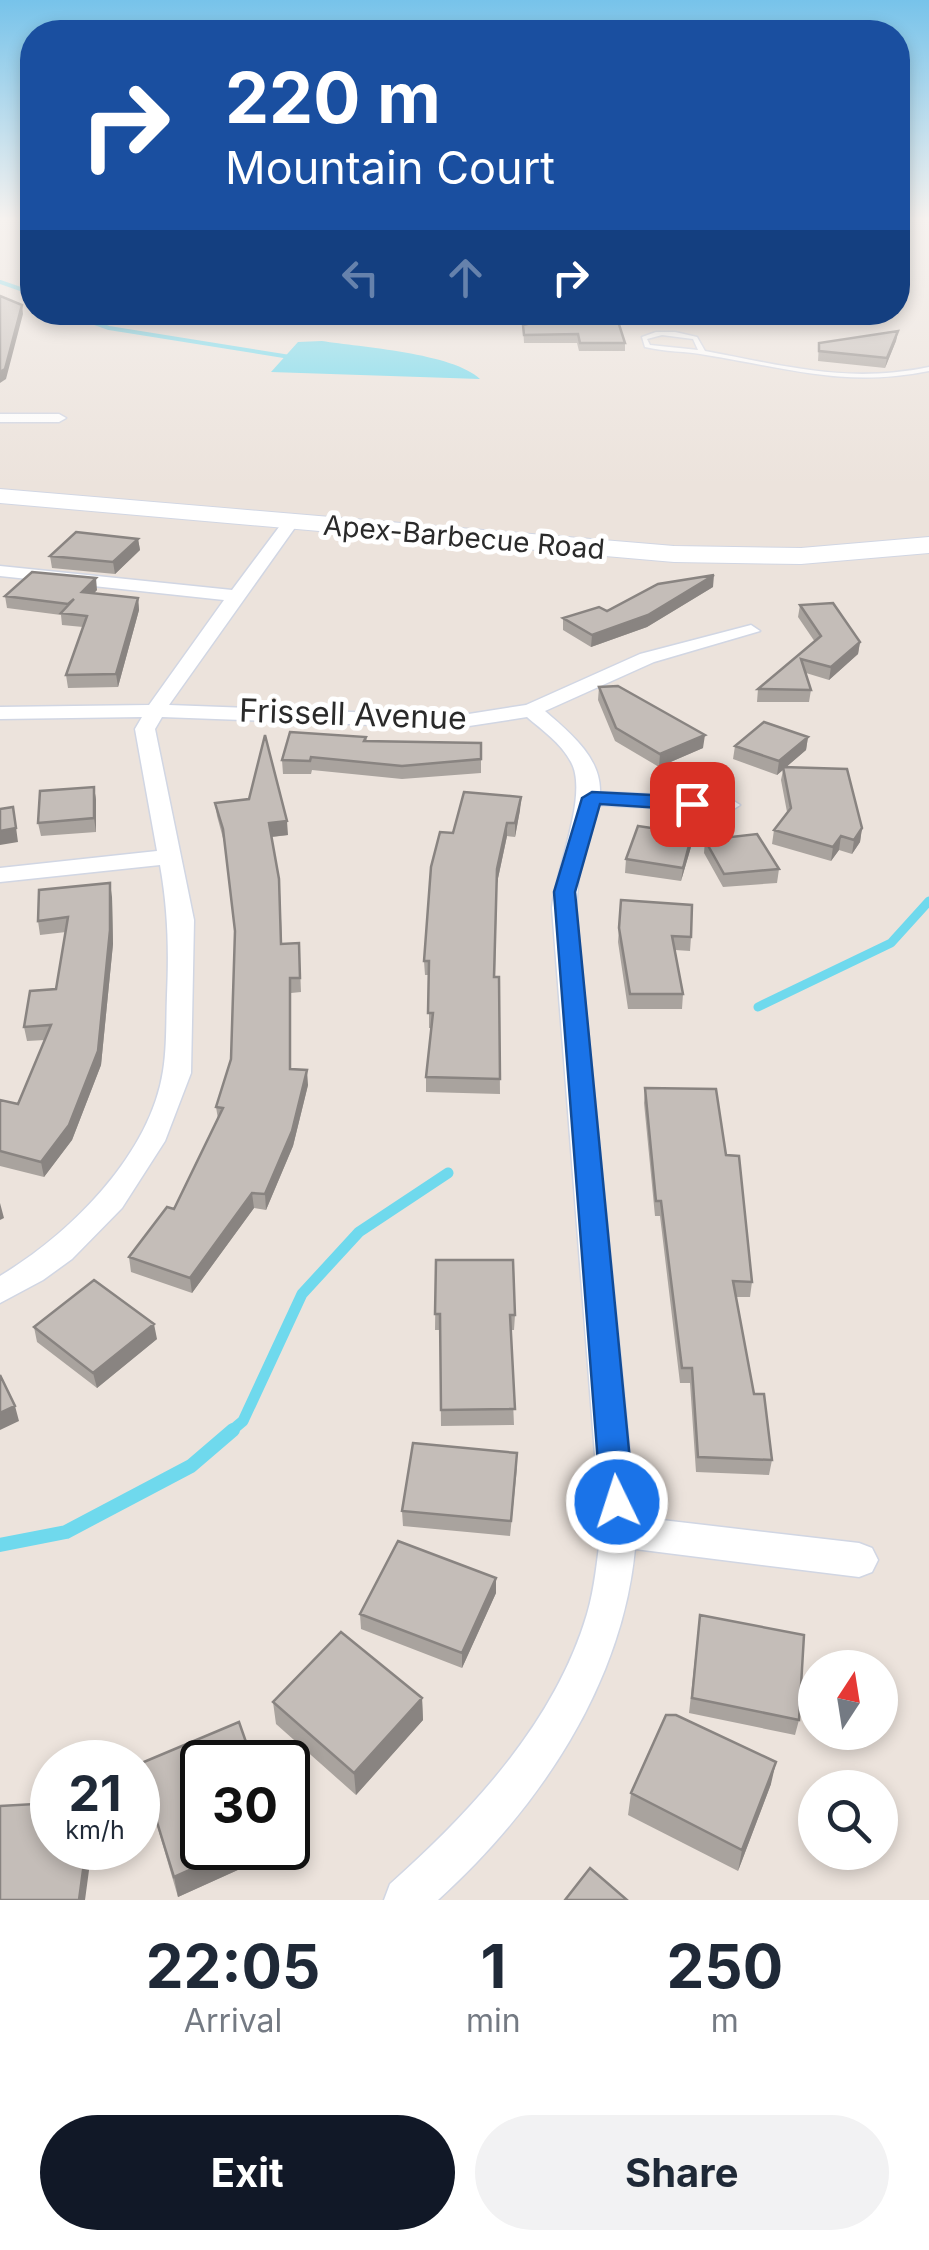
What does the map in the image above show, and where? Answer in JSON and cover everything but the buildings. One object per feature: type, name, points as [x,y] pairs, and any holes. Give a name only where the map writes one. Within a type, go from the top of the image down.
[{"type":"street","points":[[0,418],[59,418]]},
{"type":"street","name":"Apex-Barbecue Road","points":[[0,496],[674,554],[801,556],[929,545]]},
{"type":"street","points":[[0,1291],[54,1256],[106,1208],[144,1155],[170,1097],[177,1072],[182,920],[144,740],[155,711],[291,522]]},
{"type":"street","points":[[0,571],[237,596]]},
{"type":"street","name":"Frissell Avenue","points":[[0,713],[256,711],[430,723],[531,710],[647,658],[750,630]]},
{"type":"street","points":[[406,1900],[476,1835],[510,1795],[568,1705],[605,1620],[619,1531],[564,908],[568,875],[592,798],[588,770],[578,753],[531,710]]},
{"type":"street","points":[[592,798],[729,805]]},
{"type":"street","points":[[0,875],[171,857]]},
{"type":"street","points":[[619,1531],[858,1560]]},
{"type":"lane","points":[[703,352],[694,338],[679,334],[651,333],[644,338],[647,346],[662,350],[703,352],[805,374],[874,378],[929,370]]},
{"type":"water","points":[[322,341],[428,357],[467,370],[480,379],[271,372],[298,342]]},
{"type":"waterway","points":[[101,325],[290,357]]},
{"type":"waterway","points":[[758,1007],[891,943],[929,901]]},
{"type":"waterway","points":[[230,1432],[243,1421],[302,1294],[359,1232],[448,1173]]},
{"type":"waterway","points":[[0,1545],[66,1532],[191,1466],[233,1430]]},
{"type":"route","points":[[617,1502],[564,892],[592,798],[692,804]]}]
